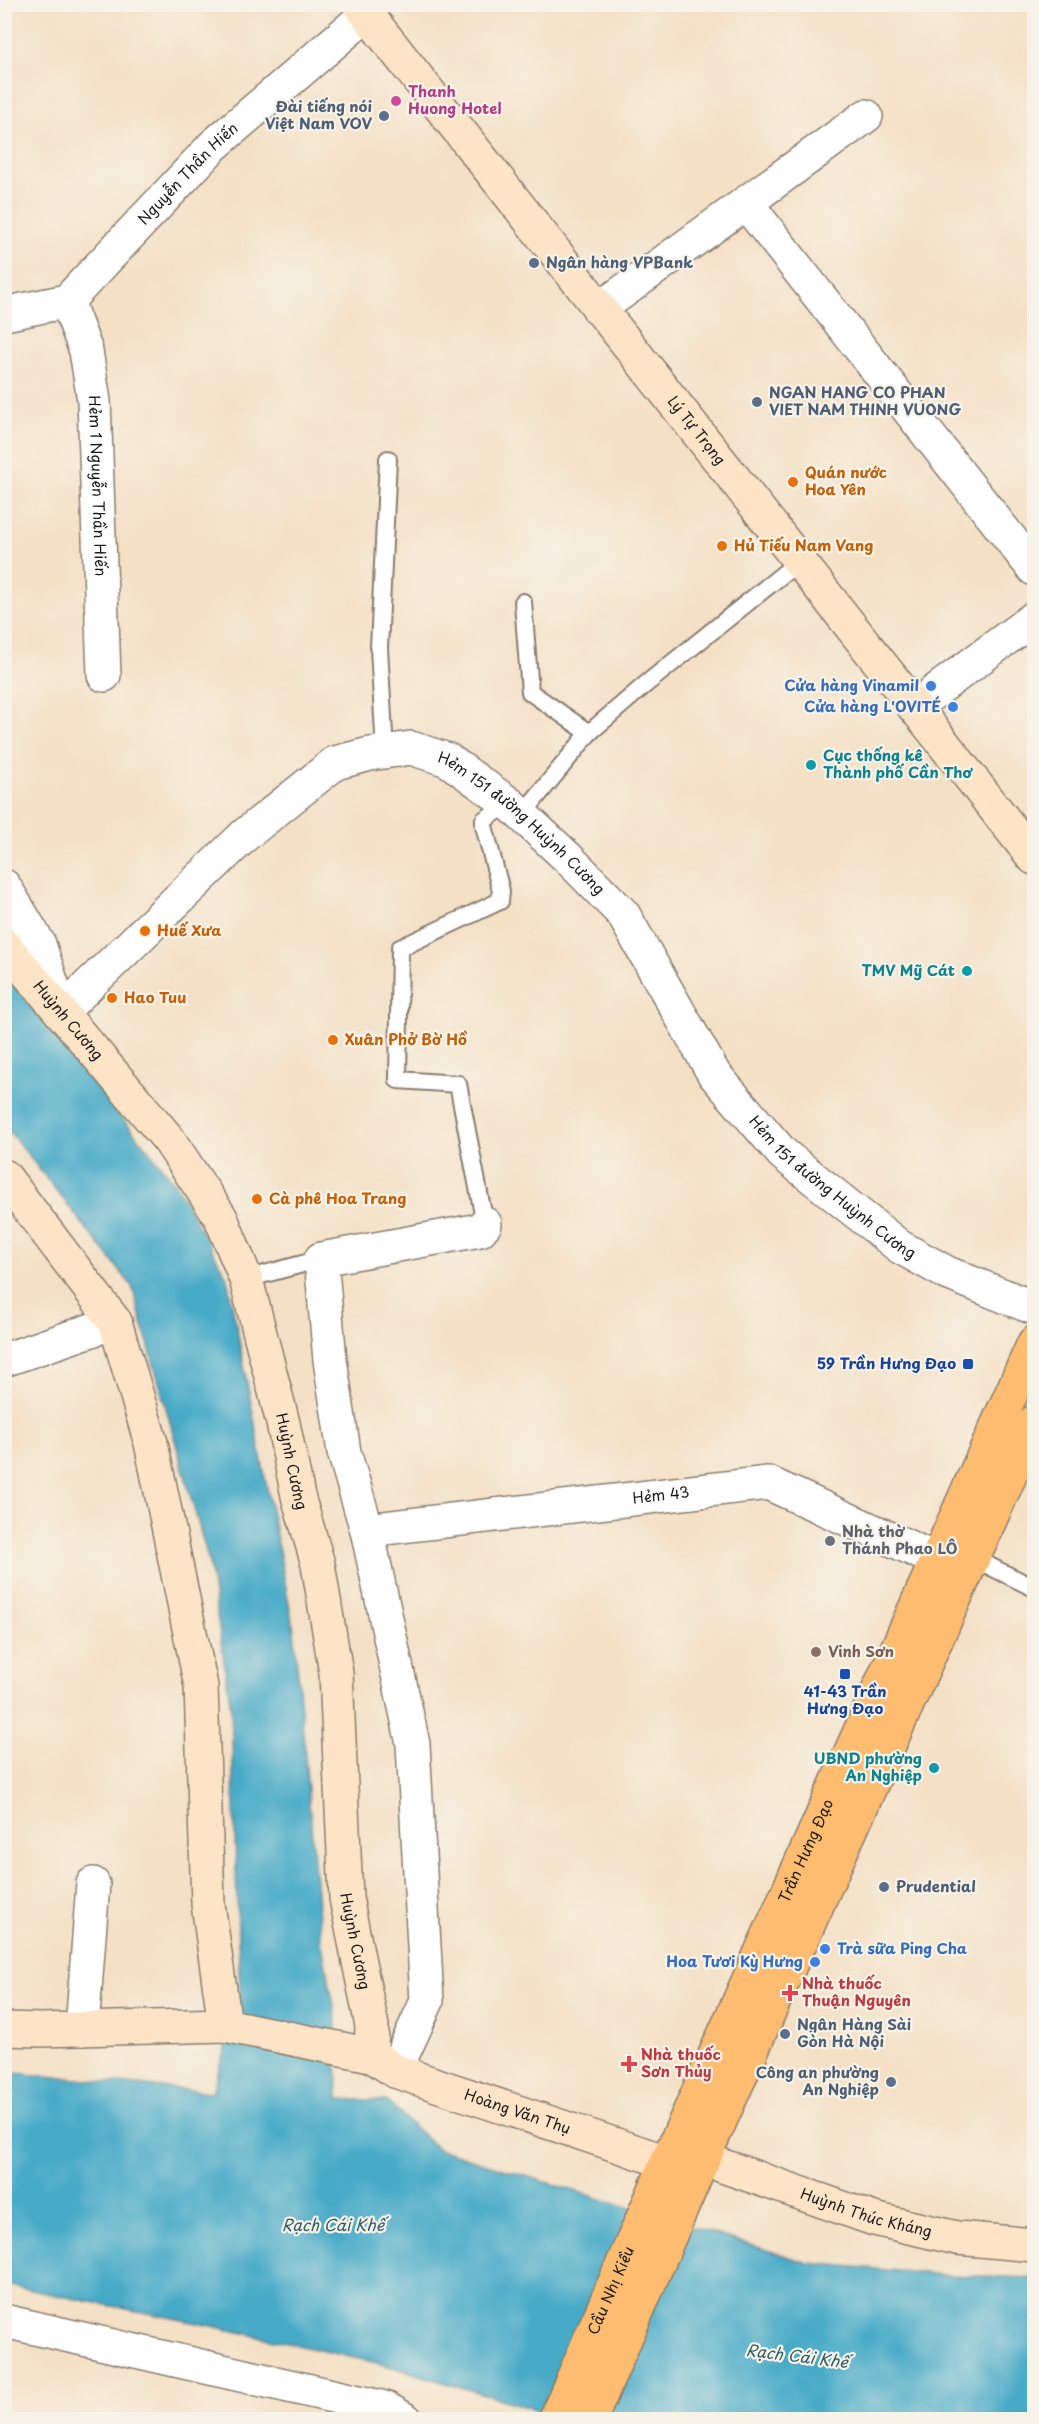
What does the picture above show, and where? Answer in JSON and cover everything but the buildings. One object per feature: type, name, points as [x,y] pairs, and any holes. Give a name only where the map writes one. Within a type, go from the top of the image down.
[{"type":"highway","name":"Trần Hưng Đạo","points":[[667,2162],[1035,1343]]},
{"type":"highway","points":[[590,2420],[703,2159],[1035,1422]]},
{"type":"highway","name":"Cầu Nhị Kiều","points":[[555,2420],[667,2162]]},
{"type":"street","name":"Nguyễn Thần Hiến","points":[[67,301],[214,145],[363,9]]},
{"type":"street","name":"Lý Tự Trọng","points":[[363,9],[798,562],[1035,858]]},
{"type":"street","points":[[599,309],[866,116]]},
{"type":"street","points":[[746,203],[1035,569]]},
{"type":"street","points":[[4,314],[67,301]]},
{"type":"street","name":"Hẻm 1 Nguyễn Thần Hiến","points":[[67,301],[86,351],[94,401],[104,675]]},
{"type":"street","points":[[914,707],[1035,618]]},
{"type":"street","name":"Hẻm 151 đường Huỳnh Cương","points":[[61,1012],[245,835],[335,763],[411,748],[448,760],[515,809],[623,914],[714,1074],[783,1154],[900,1247],[947,1273],[1035,1308]]},
{"type":"street","points":[[4,886],[39,944],[61,1012]]},
{"type":"street","name":"Huỳnh Cương","points":[[4,945],[169,1140],[221,1218],[246,1278],[283,1422],[298,1496],[320,1574],[336,1673],[346,1898],[372,2026],[383,2063]]},
{"type":"street","points":[[4,1176],[115,1322],[151,1443],[201,1686],[208,1904],[225,2025],[4,2029]]},
{"type":"street","points":[[383,2063],[427,2001],[413,1744],[367,1530],[344,1452],[330,1360],[321,1258],[480,1230],[485,1224]]},
{"type":"street","points":[[4,1360],[115,1322]]},
{"type":"street","name":"Hẻm 43","points":[[367,1530],[768,1483],[937,1560]]},
{"type":"street","points":[[82,2029],[93,1884]]},
{"type":"street","name":"Hoàng Văn Thụ","points":[[225,2025],[383,2063],[667,2162]]},
{"type":"street","name":"Huỳnh Thúc Kháng","points":[[703,2159],[874,2219],[957,2238],[1035,2246]]},
{"type":"street","points":[[4,2321],[385,2408],[406,2420]]},
{"type":"lane","points":[[386,752],[380,648],[388,459]]},
{"type":"lane","points":[[485,1224],[458,1084],[398,1080],[400,948],[500,901],[501,891],[484,820],[515,809],[589,733],[646,684],[798,562]]},
{"type":"lane","points":[[523,602],[530,692],[589,733]]},
{"type":"lane","points":[[246,1278],[321,1258]]},
{"type":"lane","points":[[973,1558],[1035,1588]]},
{"type":"water","name":"Rạch Cái Khế","points":[[4,973],[175,1183],[227,1277],[294,1630],[321,1940],[336,2016],[338,2099],[386,2101],[438,2149],[809,2263],[944,2275],[1034,2278],[1034,2419],[561,2419],[386,2365],[208,2325],[5,2285],[5,2072],[212,2092],[240,1998],[231,1708],[209,1562],[132,1286],[5,1126]]},
{"type":"place","name":"Thanh Huong Hotel","points":[[396,101]]},
{"type":"place","name":"Đài tiếng nói Việt Nam VOV","points":[[384,116]]},
{"type":"place","name":"Ngân hàng VPBank","points":[[534,263]]},
{"type":"place","name":"NGAN HANG CO PHAN VIET NAM THINH VUONG","points":[[757,402]]},
{"type":"place","name":"Quán nước Hoa Yên","points":[[793,482]]},
{"type":"place","name":"Hủ Tiếu Nam Vang","points":[[722,546]]},
{"type":"place","name":"Cửa hàng Vinamil","points":[[931,686]]},
{"type":"place","name":"Cửa hàng L'OVITÉ","points":[[953,707]]},
{"type":"place","name":"Cục thống kê Thành phố Cần Thơ","points":[[811,765]]},
{"type":"place","name":"Huế Xưa","points":[[145,931]]},
{"type":"place","name":"TMV Mỹ Cát","points":[[967,971]]},
{"type":"place","name":"Hao Tuu","points":[[112,998]]},
{"type":"place","name":"Xuân Phở Bờ Hồ","points":[[333,1040]]},
{"type":"place","name":"Cà phê Hoa Trang","points":[[257,1199]]},
{"type":"place","name":"59 Trần Hưng Đạo","points":[[968,1364]]},
{"type":"place","name":"Nhà thờ Thánh Phao LÔ","points":[[830,1541]]},
{"type":"place","name":"Vinh Sơn","points":[[816,1652]]},
{"type":"place","name":"41-43 Trần Hưng Đạo","points":[[845,1674]]},
{"type":"place","name":"UBND phường An Nghiệp","points":[[934,1768]]},
{"type":"place","name":"Prudential","points":[[884,1887]]},
{"type":"place","name":"Trà sữa Ping Cha","points":[[825,1949]]},
{"type":"place","name":"Hoa Tươi Kỳ Hưng","points":[[815,1962]]},
{"type":"place","name":"Nhà thuốc Thuận Nguyên","points":[[790,1993]]},
{"type":"place","name":"Ngân Hàng Sài Gòn Hà Nội","points":[[785,2034]]},
{"type":"place","name":"Nhà thuốc Sơn Thủy","points":[[629,2064]]},
{"type":"place","name":"Công an phường An Nghiệp","points":[[891,2082]]}]
